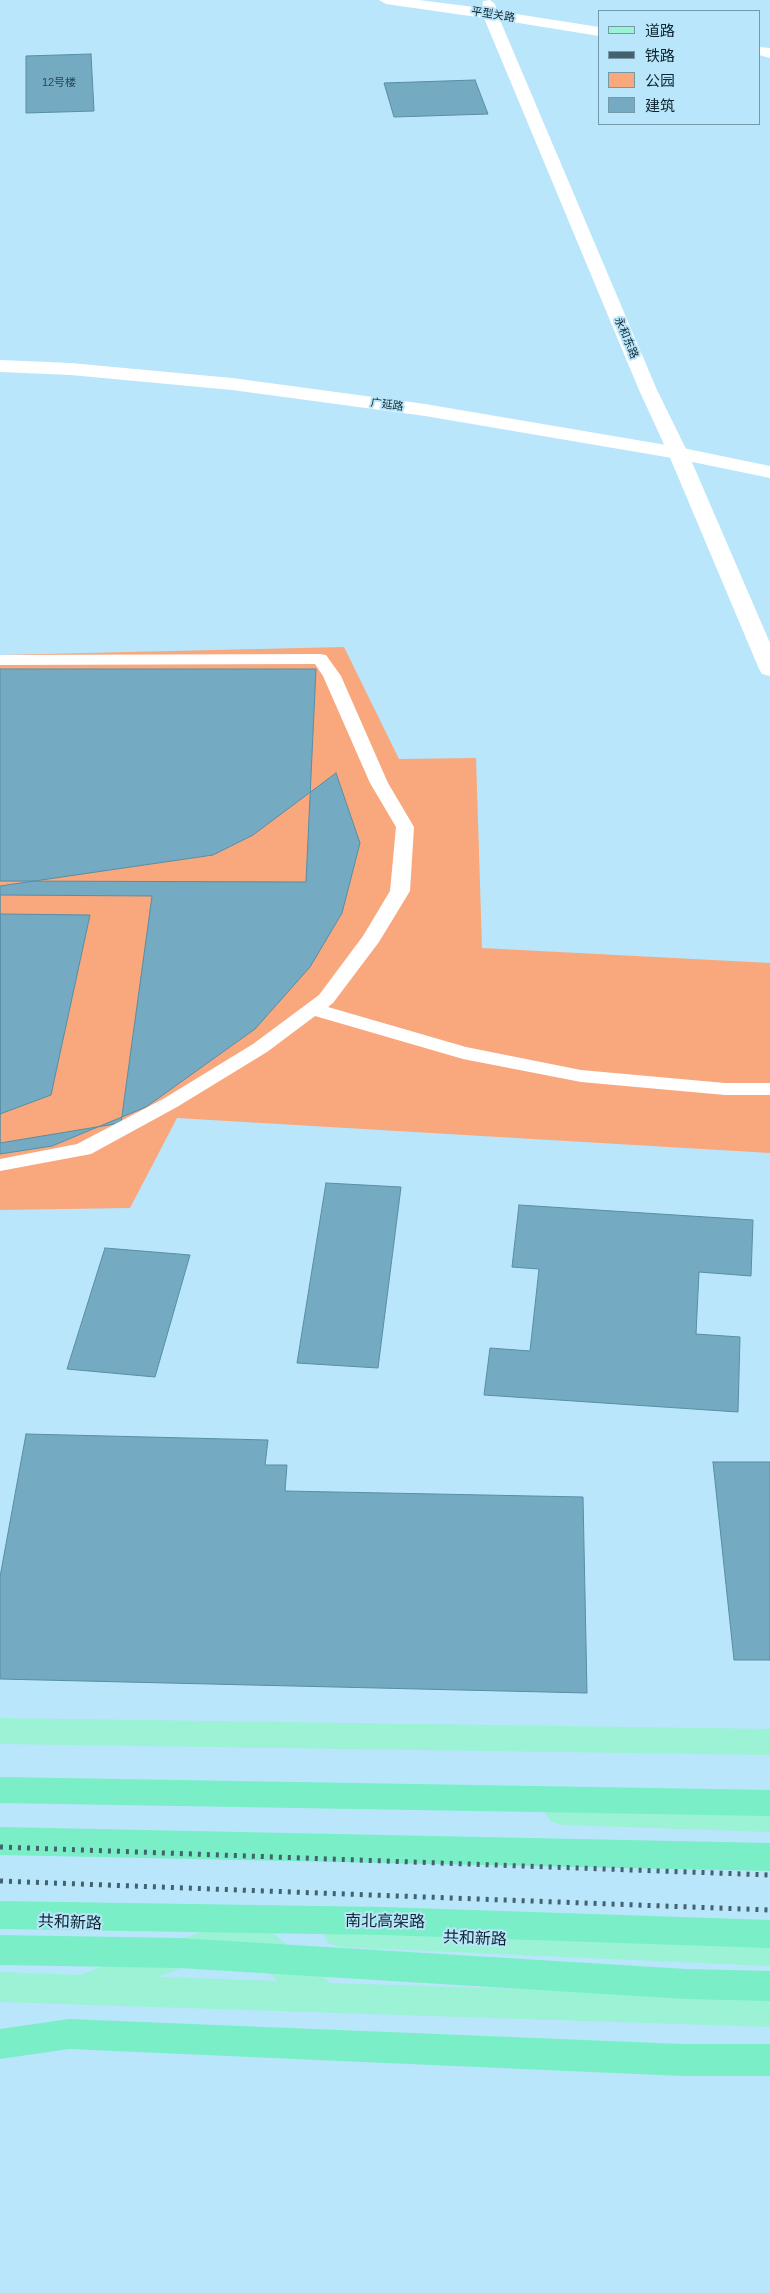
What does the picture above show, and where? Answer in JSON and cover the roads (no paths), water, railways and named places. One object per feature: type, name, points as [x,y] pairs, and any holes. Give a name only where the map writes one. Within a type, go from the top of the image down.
[{"type":"highway","points":[[0,1791],[770,1803]]},
{"type":"highway","points":[[0,1842],[770,1857]]},
{"type":"highway","name":"南北高架路","points":[[0,1915],[374,1921],[770,1934]]},
{"type":"highway","points":[[0,1950],[178,1953],[687,1984],[770,1986]]},
{"type":"highway","points":[[0,2044],[69,2034],[682,2060],[770,2060]]},
{"type":"main road","points":[[1,1732],[770,1742]]},
{"type":"main road","points":[[0,1791],[770,1819]]},
{"type":"main road","name":"共和新路","points":[[0,1920],[770,1950]]},
{"type":"main road","points":[[81,1989],[245,1930],[321,1997]]},
{"type":"main road","points":[[0,1987],[770,2012]]},
{"type":"street","name":"平型关路","points":[[386,0],[489,9],[598,22]]},
{"type":"street","name":"平型关路","points":[[458,0],[489,9],[598,32]]},
{"type":"street","name":"永和东路","points":[[489,9],[648,390],[678,452],[770,669]]},
{"type":"street","name":"广延路","points":[[0,366],[71,369],[232,384],[424,410],[678,452],[770,472]]},
{"type":"lane","points":[[0,660],[320,659],[332,676],[379,783],[405,827],[400,891],[366,946],[326,999],[252,1053],[170,1103],[83,1149],[0,1165]]},
{"type":"lane","points":[[312,1009],[463,1053],[581,1076],[725,1089],[770,1089]]},
{"type":"railway","points":[[0,1847],[770,1875]]},
{"type":"railway","points":[[0,1881],[770,1910]]}]
